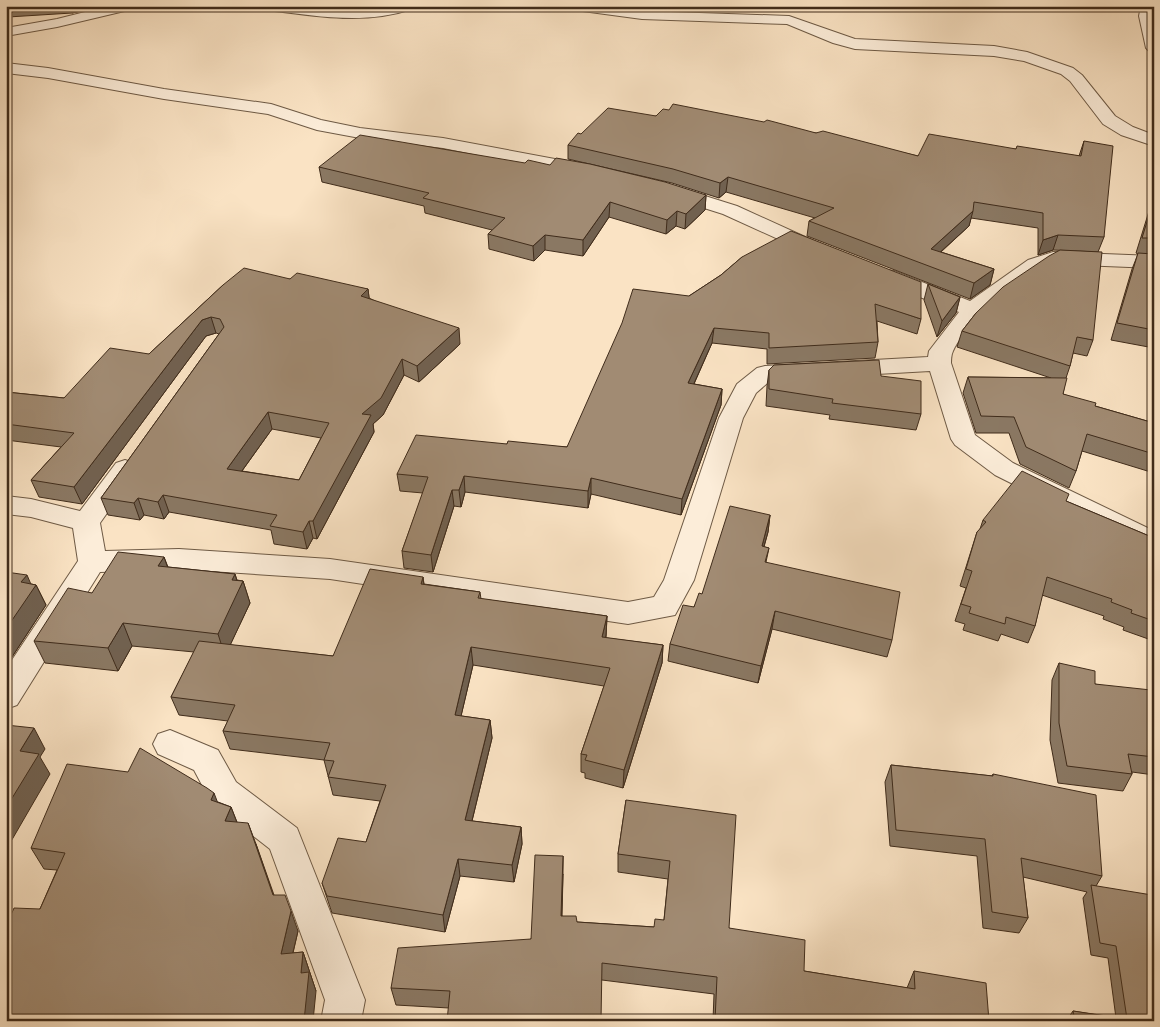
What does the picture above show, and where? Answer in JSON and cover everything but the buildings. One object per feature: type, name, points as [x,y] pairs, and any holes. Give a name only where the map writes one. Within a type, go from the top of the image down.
[{"type":"street","points":[[6,32],[57,23],[128,6]]},
{"type":"street","points":[[268,6],[351,14],[397,10],[407,6]]},
{"type":"street","points":[[575,6],[642,15],[789,20],[836,40],[855,44],[994,51],[1027,57],[1067,71],[1076,78],[1109,120],[1127,132],[1154,141]]},
{"type":"street","points":[[1148,6],[1146,16],[1154,48]]},
{"type":"street","points":[[6,68],[48,73],[164,94],[271,109],[326,126],[360,133],[443,143],[608,176]]},
{"type":"street","points":[[654,187],[730,210],[836,257]]},
{"type":"street","points":[[1154,262],[1053,258],[1035,264],[972,310],[941,351],[939,363],[964,440],[1004,469],[1154,544]]},
{"type":"street","points":[[873,271],[972,310]]},
{"type":"street","points":[[92,562],[179,560],[330,569],[628,613],[664,607],[680,580],[732,418],[746,389],[765,373],[939,363]]},
{"type":"street","points":[[6,696],[92,562],[86,522],[137,452]]},
{"type":"street","points":[[6,505],[31,508],[86,522]]},
{"type":"street","points":[[170,744],[206,760],[224,793],[284,839],[345,1000],[341,1021]]}]
